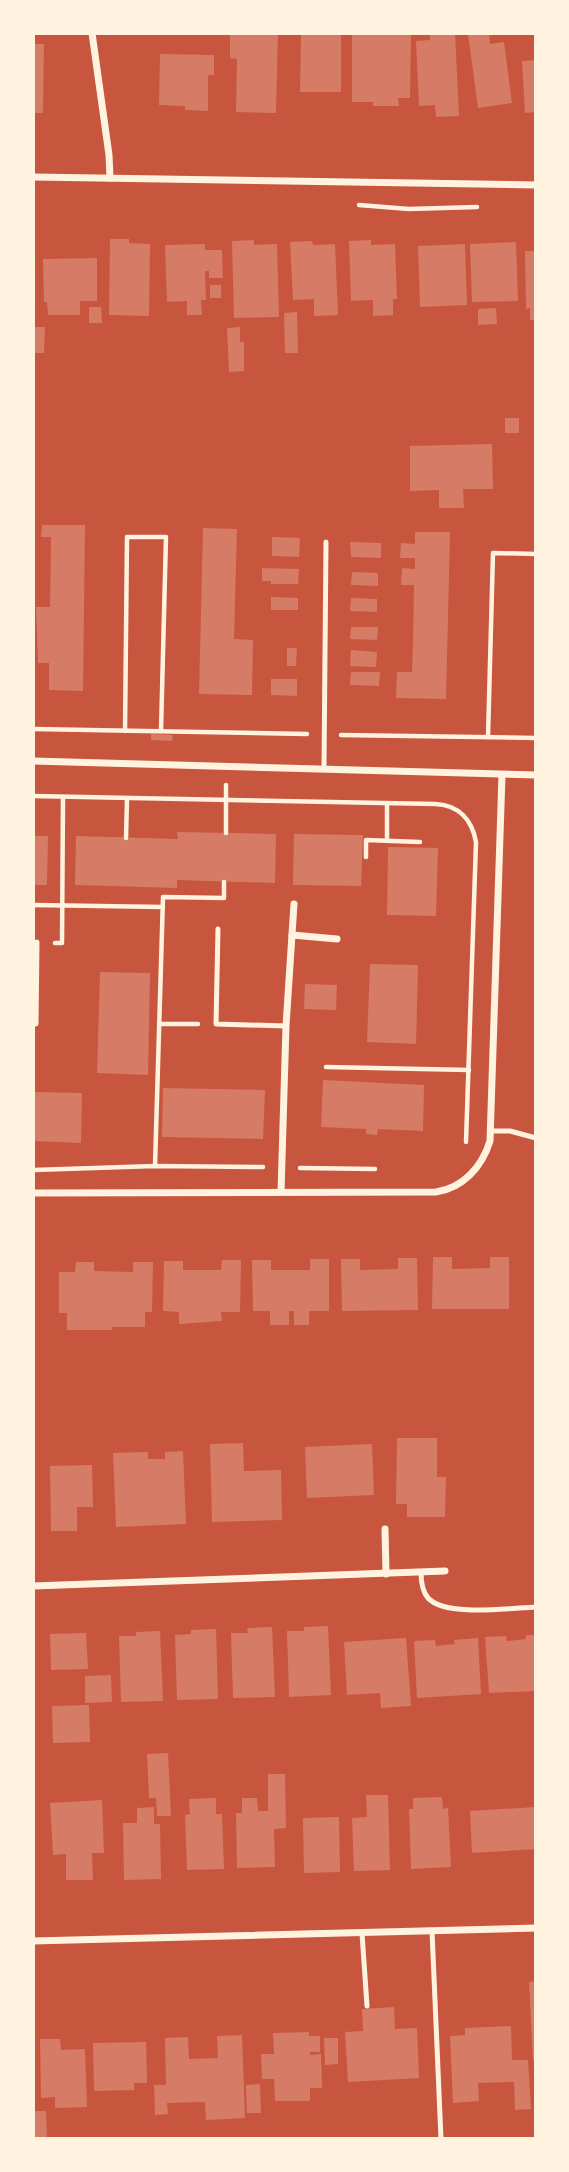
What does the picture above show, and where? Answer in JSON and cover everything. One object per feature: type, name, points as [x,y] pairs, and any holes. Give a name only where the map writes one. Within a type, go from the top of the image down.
[{"type":"street","points":[[92,33],[110,178]]},
{"type":"street","points":[[33,177],[536,185]]},
{"type":"street","points":[[33,761],[536,775]]},
{"type":"street","points":[[33,1193],[436,1192],[449,1189],[467,1179],[487,1151],[491,1131],[502,775]]},
{"type":"street","points":[[281,1192],[293,904]]},
{"type":"street","points":[[292,935],[337,939]]},
{"type":"street","points":[[386,1529],[386,1574]]},
{"type":"street","points":[[33,1586],[445,1571]]},
{"type":"street","points":[[33,1941],[536,1928]]},
{"type":"lane","points":[[324,768],[326,542]]},
{"type":"lane","points":[[218,929],[216,1024],[286,1026]]},
{"type":"lane","points":[[33,1024],[36,1024],[37,942]]},
{"type":"lane","points":[[491,1131],[510,1131],[536,1138]]},
{"type":"lane","points":[[421,1572],[421,1584],[426,1597],[445,1608],[536,1607]]},
{"type":"lane","points":[[432,1931],[441,2139]]},
{"type":"lane","points":[[362,1933],[367,2006]]},
{"type":"path","points":[[125,731],[127,537],[166,537],[161,731]]},
{"type":"path","points":[[488,737],[493,553],[536,554]]},
{"type":"path","points":[[33,729],[536,738]]},
{"type":"path","points":[[226,833],[227,766]]},
{"type":"path","points":[[33,796],[387,803],[450,806],[464,815],[473,830],[476,842],[464,1153]]},
{"type":"path","points":[[37,942],[62,943],[63,797]]},
{"type":"path","points":[[126,838],[127,799]]},
{"type":"path","points":[[387,803],[387,840]]},
{"type":"path","points":[[366,857],[366,840],[420,842]]},
{"type":"path","points":[[155,1166],[163,897],[224,898],[224,882]]},
{"type":"path","points":[[33,905],[163,907]]},
{"type":"path","points":[[159,1024],[216,1024]]},
{"type":"path","points":[[326,1067],[469,1070]]},
{"type":"path","points":[[33,1170],[155,1166],[384,1169]]},
{"type":"building","points":[[230,33],[278,33],[276,113],[236,112],[237,59],[230,58]]},
{"type":"building","points":[[301,33],[341,33],[341,92],[300,92]]},
{"type":"building","points":[[352,33],[411,33],[410,98],[398,98],[399,106],[373,106],[373,102],[352,102]]},
{"type":"building","points":[[430,33],[455,33],[459,116],[436,117],[435,105],[419,106],[416,41],[430,40]]},
{"type":"building","points":[[489,33],[490,44],[504,42],[512,103],[478,108],[468,34]]},
{"type":"building","points":[[33,44],[44,44],[43,113],[33,113]]},
{"type":"building","points":[[160,54],[214,55],[214,75],[208,75],[208,111],[185,110],[185,106],[159,105]]},
{"type":"building","points":[[536,60],[536,112],[525,113],[522,61]]},
{"type":"building","points":[[110,239],[129,239],[129,243],[150,244],[149,316],[109,315]]},
{"type":"building","points":[[254,240],[254,245],[277,244],[279,317],[234,318],[232,241]]},
{"type":"building","points":[[371,240],[371,245],[395,244],[397,299],[393,299],[393,315],[373,316],[373,300],[351,301],[349,241]]},
{"type":"building","points":[[312,241],[313,245],[335,244],[338,315],[314,316],[314,299],[293,300],[290,242]]},
{"type":"building","points":[[516,242],[518,301],[472,302],[470,244]]},
{"type":"building","points":[[205,244],[205,250],[222,250],[223,278],[209,278],[209,271],[205,271],[206,300],[201,300],[202,315],[187,315],[187,301],[167,302],[165,245]]},
{"type":"building","points":[[465,244],[467,305],[420,307],[418,246]]},
{"type":"building","points":[[525,251],[536,251],[536,320],[530,320],[530,308],[526,309]]},
{"type":"building","points":[[97,258],[97,301],[80,301],[80,315],[48,315],[47,302],[44,302],[43,259]]},
{"type":"building","points":[[210,285],[221,285],[221,298],[210,298]]},
{"type":"building","points":[[89,307],[101,307],[102,323],[89,323]]},
{"type":"building","points":[[496,308],[497,324],[478,325],[478,309]]},
{"type":"building","points":[[297,312],[298,353],[285,353],[284,313]]},
{"type":"building","points":[[33,327],[45,327],[44,353],[33,353]]},
{"type":"building","points":[[240,327],[240,342],[244,342],[244,371],[229,372],[227,328]]},
{"type":"building","points":[[505,418],[519,418],[519,433],[505,433]]},
{"type":"building","points":[[492,444],[493,489],[463,489],[464,508],[439,508],[439,490],[410,491],[410,446]]},
{"type":"building","points":[[42,525],[85,525],[83,691],[49,690],[49,663],[38,663],[36,607],[50,607],[51,537],[41,537]]},
{"type":"building","points":[[203,528],[237,529],[234,639],[253,640],[252,695],[199,694]]},
{"type":"building","points":[[415,532],[450,532],[446,699],[396,698],[397,672],[412,672],[414,585],[401,585],[402,568],[415,569],[415,558],[400,558],[401,543],[415,544]]},
{"type":"building","points":[[272,537],[300,538],[299,557],[272,556]]},
{"type":"building","points":[[350,542],[381,543],[381,558],[351,557]]},
{"type":"building","points":[[262,568],[299,569],[298,584],[271,584],[271,581],[262,581]]},
{"type":"building","points":[[352,572],[378,573],[378,586],[351,585]]},
{"type":"building","points":[[271,597],[298,598],[298,610],[271,610]]},
{"type":"building","points":[[351,598],[377,599],[377,612],[350,611]]},
{"type":"building","points":[[351,627],[378,627],[377,640],[350,639]]},
{"type":"building","points":[[287,648],[297,648],[296,666],[287,666]]},
{"type":"building","points":[[351,650],[377,652],[376,667],[350,666]]},
{"type":"building","points":[[351,672],[380,672],[379,686],[350,685]]},
{"type":"building","points":[[271,679],[297,679],[297,696],[271,695]]},
{"type":"building","points":[[151,734],[173,735],[172,741],[151,740]]},
{"type":"building","points":[[177,832],[276,834],[275,883],[177,880],[177,888],[75,885],[76,836],[178,839]]},
{"type":"building","points":[[294,834],[363,835],[361,886],[293,885]]},
{"type":"building","points":[[33,836],[48,836],[47,885],[33,885]]},
{"type":"building","points":[[388,847],[438,848],[436,916],[387,915]]},
{"type":"building","points":[[370,964],[418,965],[416,1044],[367,1042]]},
{"type":"building","points":[[100,972],[150,973],[148,1075],[97,1073]]},
{"type":"building","points":[[305,984],[337,985],[336,1010],[304,1009]]},
{"type":"building","points":[[323,1080],[424,1085],[423,1131],[378,1129],[377,1135],[366,1134],[366,1129],[321,1127]]},
{"type":"building","points":[[163,1088],[265,1090],[263,1139],[162,1137]]},
{"type":"building","points":[[33,1092],[82,1093],[81,1143],[33,1141]]},
{"type":"building","points":[[433,1257],[452,1257],[452,1269],[490,1268],[490,1257],[509,1257],[509,1309],[432,1309]]},
{"type":"building","points":[[398,1258],[417,1258],[418,1310],[342,1311],[341,1259],[360,1259],[360,1270],[398,1269]]},
{"type":"building","points":[[310,1259],[329,1259],[329,1311],[309,1311],[309,1325],[294,1325],[294,1311],[289,1311],[289,1325],[270,1325],[270,1311],[253,1311],[252,1260],[271,1260],[271,1270],[310,1270]]},
{"type":"building","points":[[222,1260],[241,1260],[240,1312],[221,1312],[222,1321],[179,1324],[179,1312],[163,1311],[164,1261],[183,1261],[183,1270],[221,1270]]},
{"type":"building","points":[[76,1262],[94,1262],[94,1271],[133,1272],[133,1262],[153,1262],[152,1312],[145,1312],[145,1327],[67,1330],[67,1313],[59,1313],[59,1272],[75,1272]]},
{"type":"building","points":[[397,1438],[437,1438],[437,1477],[446,1477],[445,1517],[407,1517],[407,1504],[396,1504]]},
{"type":"building","points":[[243,1443],[244,1471],[281,1470],[282,1520],[212,1522],[210,1444]]},
{"type":"building","points":[[372,1444],[374,1495],[307,1498],[305,1447]]},
{"type":"building","points":[[183,1451],[186,1524],[116,1527],[113,1453],[148,1452],[148,1459],[165,1459],[165,1452]]},
{"type":"building","points":[[92,1465],[93,1507],[77,1507],[77,1531],[51,1531],[50,1466]]},
{"type":"building","points":[[328,1626],[331,1695],[289,1697],[287,1631]]},
{"type":"building","points":[[272,1627],[275,1697],[233,1698],[231,1633],[248,1633],[247,1628]]},
{"type":"building","points":[[216,1629],[218,1699],[177,1700],[175,1635],[191,1634],[191,1630]]},
{"type":"building","points":[[160,1631],[163,1701],[121,1702],[119,1636]]},
{"type":"building","points":[[86,1633],[88,1669],[51,1670],[50,1634]]},
{"type":"building","points":[[526,1635],[536,1635],[536,1691],[489,1693],[485,1637],[506,1636],[507,1641],[526,1639]]},
{"type":"building","points":[[406,1638],[411,1706],[381,1708],[380,1693],[347,1695],[344,1642]]},
{"type":"building","points":[[478,1638],[481,1694],[417,1698],[414,1641],[435,1640],[436,1646],[455,1644],[454,1640]]},
{"type":"building","points":[[111,1675],[112,1702],[85,1703],[85,1676]]},
{"type":"building","points":[[89,1705],[90,1742],[53,1743],[52,1706]]},
{"type":"building","points":[[168,1753],[171,1816],[157,1816],[156,1798],[149,1798],[147,1754]]},
{"type":"building","points":[[268,1774],[285,1774],[286,1828],[274,1829],[275,1867],[237,1868],[236,1813],[242,1813],[242,1798],[257,1798],[258,1811],[268,1811]]},
{"type":"building","points":[[366,1795],[388,1795],[390,1870],[354,1871],[352,1818],[367,1817]]},
{"type":"building","points":[[442,1797],[443,1809],[448,1808],[451,1867],[411,1869],[409,1809],[413,1809],[413,1798]]},
{"type":"building","points":[[216,1798],[216,1814],[222,1814],[224,1869],[187,1870],[185,1815],[190,1814],[189,1799]]},
{"type":"building","points":[[102,1800],[104,1853],[92,1853],[93,1880],[66,1880],[66,1854],[53,1855],[50,1803]]},
{"type":"building","points":[[154,1807],[154,1824],[160,1824],[161,1879],[124,1880],[123,1823],[137,1823],[137,1808]]},
{"type":"building","points":[[536,1807],[536,1849],[472,1853],[470,1811]]},
{"type":"building","points":[[339,1817],[340,1872],[304,1873],[303,1818]]},
{"type":"building","points":[[536,1981],[536,2060],[533,2060],[529,1982]]},
{"type":"building","points":[[394,2007],[395,2029],[417,2028],[419,2078],[348,2082],[345,2032],[363,2031],[362,2009]]},
{"type":"building","points":[[511,2026],[512,2060],[528,2060],[531,2109],[515,2110],[514,2082],[478,2083],[479,2101],[453,2103],[450,2036],[465,2035],[465,2028]]},
{"type":"building","points":[[309,2032],[309,2036],[320,2036],[320,2052],[310,2052],[310,2055],[321,2054],[322,2088],[310,2088],[310,2101],[275,2101],[274,2079],[262,2079],[261,2054],[274,2054],[273,2033]]},
{"type":"building","points":[[242,2035],[245,2118],[206,2120],[205,2102],[167,2103],[168,2114],[155,2115],[154,2085],[166,2085],[165,2038],[188,2037],[189,2059],[218,2058],[217,2036]]},
{"type":"building","points":[[324,2038],[338,2038],[338,2064],[325,2065]]},
{"type":"building","points":[[40,2039],[60,2039],[61,2050],[85,2049],[87,2107],[55,2108],[55,2097],[41,2098]]},
{"type":"building","points":[[146,2042],[147,2083],[134,2083],[134,2090],[94,2091],[93,2043]]},
{"type":"building","points":[[260,2084],[261,2113],[247,2113],[246,2085]]},
{"type":"building","points":[[33,2111],[46,2111],[47,2139],[34,2139]]}]
